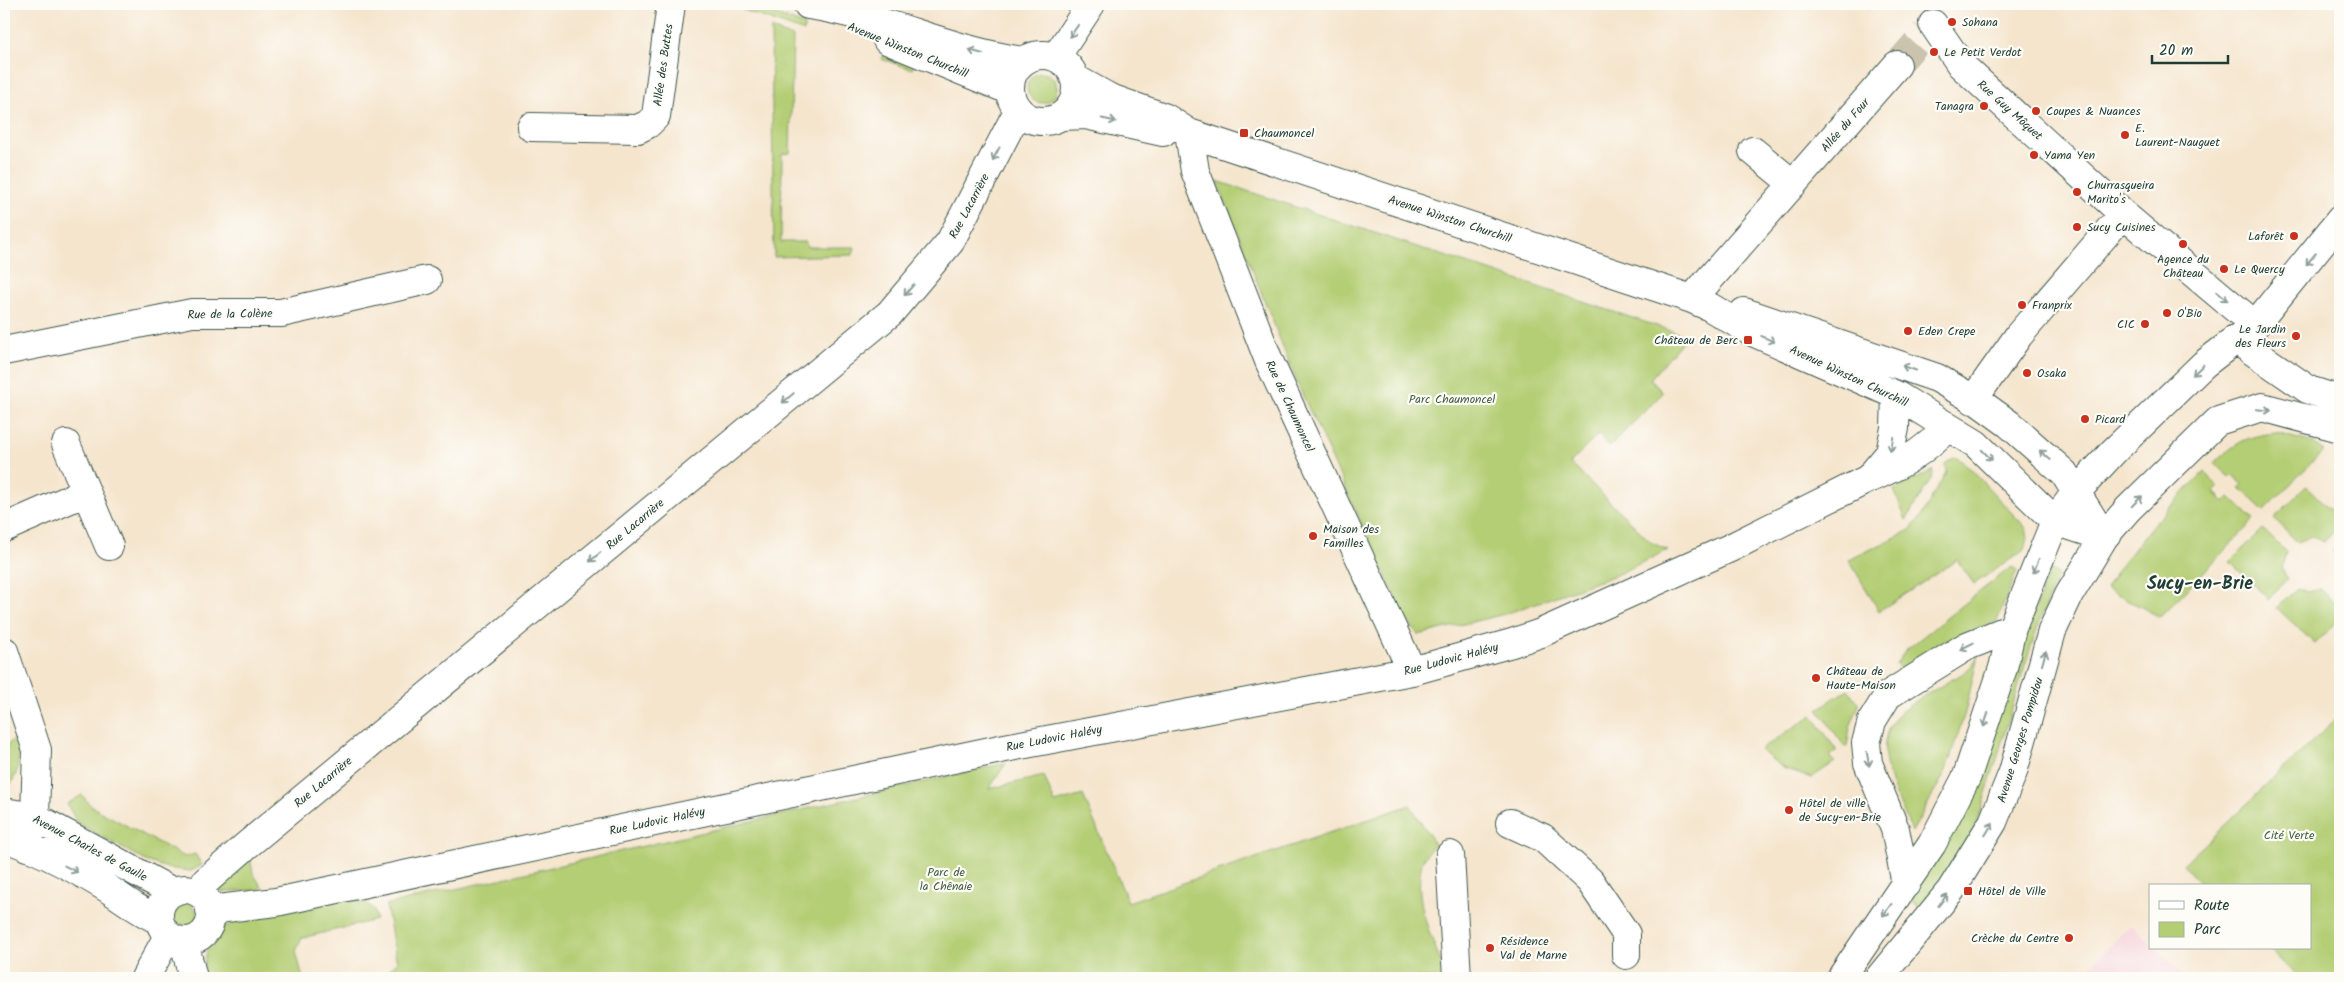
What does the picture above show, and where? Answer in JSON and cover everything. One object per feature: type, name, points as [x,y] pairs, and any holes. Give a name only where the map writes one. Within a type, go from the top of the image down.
[{"type":"street","name":"Allée des Buttes","points":[[531,127],[638,130],[648,124],[656,116],[671,4]]},
{"type":"street","name":"Avenue Winston Churchill","points":[[807,4],[844,10],[971,50],[1023,61]]},
{"type":"street","name":"Avenue Winston Churchill","points":[[807,4],[838,22],[1014,100]]},
{"type":"street","points":[[1056,57],[1091,4]]},
{"type":"street","name":"Rue Guy Môquet","points":[[1933,20],[1960,66],[2123,214],[2245,332]]},
{"type":"street","points":[[1033,56],[1056,57],[1070,70],[1074,78],[1074,98],[1069,108],[1061,116],[1050,120],[1038,121],[1027,117],[1014,100],[1010,79],[1015,69],[1023,61],[1033,56]]},
{"type":"street","name":"Allée du Four","points":[[1701,303],[1793,184],[1897,65]]},
{"type":"street","name":"Avenue Winston Churchill","points":[[1074,78],[1110,98],[1166,118],[1189,133],[1701,303],[1753,314],[1937,378],[2009,424],[2064,473],[2104,537]]},
{"type":"street","name":"Rue Lacarrière","points":[[146,978],[170,932],[162,904],[194,898],[206,881],[247,845],[890,313],[950,242],[1014,100]]},
{"type":"street","name":"Avenue Winston Churchill","points":[[1061,116],[1086,116],[1161,132],[1189,133]]},
{"type":"street","name":"Rue de Chaumoncel","points":[[1189,133],[1195,171],[1269,362],[1412,671]]},
{"type":"street","points":[[1752,151],[1793,184]]},
{"type":"street","points":[[1973,400],[2019,335],[2123,214]]},
{"type":"street","points":[[1841,978],[1932,844],[1967,776],[2003,668],[2012,628],[2055,521],[2076,492],[2114,451],[2204,364],[2245,332],[2340,220]]},
{"type":"street","name":"Rue de la Colène","points":[[4,352],[192,313],[281,314],[427,280]]},
{"type":"street","name":"Avenue Winston Churchill","points":[[1701,303],[1748,330],[1896,395],[1976,444],[2055,521],[2104,537]]},
{"type":"street","points":[[2245,332],[2309,390],[2340,400]]},
{"type":"street","name":"Rue Ludovic Halévy","points":[[1868,479],[1890,453],[1895,428],[1896,395]]},
{"type":"street","points":[[2104,537],[2128,509],[2218,421],[2262,408],[2340,428]]},
{"type":"street","name":"Rue Ludovic Halévy","points":[[194,898],[276,902],[1005,748],[1412,671],[1512,643],[1541,632],[1730,548],[1868,479],[1900,466],[1930,444],[1948,427]]},
{"type":"street","points":[[66,444],[109,546]]},
{"type":"street","points":[[4,528],[86,492]]},
{"type":"street","name":"Avenue Georges Pompidou","points":[[1879,978],[1951,890],[1993,822],[2013,772],[2052,631],[2069,594],[2104,537]]},
{"type":"street","points":[[1906,884],[1895,829],[1868,763],[1866,743],[1872,721],[1888,695],[1967,646],[2012,628]]},
{"type":"street","points":[[4,651],[37,750],[35,817],[16,843],[104,886],[170,932],[196,939],[205,932],[210,922],[194,898]]},
{"type":"street","name":"Avenue Charles de Gaulle","points":[[4,812],[35,817],[194,898]]},
{"type":"street","points":[[1510,823],[1544,838],[1590,881],[1626,934],[1626,955]]},
{"type":"street","points":[[1450,855],[1458,978]]},
{"type":"street","points":[[170,932],[193,978]]},
{"type":"shaded area","points":[[2131,924],[2149,942],[2149,950],[2158,950],[2187,978],[2079,978]]},
{"type":"green space","points":[[727,4],[746,4],[804,25],[804,32]]},
{"type":"green space","points":[[771,29],[793,37],[790,153],[782,154],[781,242],[806,242],[807,247],[855,247],[853,255],[774,257]]},
{"type":"green space","points":[[884,52],[915,63],[912,69],[881,59]]},
{"type":"green space","points":[[1042,73],[1048,74],[1056,82],[1056,94],[1048,102],[1042,103],[1036,102],[1028,94],[1027,88],[1028,82],[1036,74]]},
{"type":"green space","name":"Parc Chaumoncel","points":[[1217,181],[1687,336],[1650,379],[1663,393],[1610,446],[1598,435],[1570,463],[1652,543],[1668,550],[1616,575],[1505,614],[1418,635],[1403,614],[1298,385]]},
{"type":"green space","points":[[2276,433],[2314,443],[2323,451],[2264,511],[2240,488],[2243,485],[2233,474],[2229,477],[2214,463],[2242,442],[2256,436]]},
{"type":"green space","points":[[1955,457],[1965,463],[2026,528],[2028,537],[2025,548],[1974,584],[1957,560],[1879,611],[1849,560],[1910,530],[1921,517],[1946,472],[1945,464]]},
{"type":"green space","points":[[1934,470],[1932,477],[1906,520],[1894,490]]},
{"type":"green space","points":[[2204,472],[2219,487],[2214,492],[2224,502],[2230,497],[2254,520],[2160,617],[2106,588],[2139,541]]},
{"type":"green space","points":[[2306,486],[2340,519],[2340,525],[2324,542],[2312,537],[2297,542],[2274,518]]},
{"type":"green space","points":[[2263,529],[2286,552],[2282,567],[2287,579],[2268,599],[2230,562]]},
{"type":"green space","points":[[2340,544],[2340,580],[2335,575],[2337,558],[2333,551]]},
{"type":"green space","points":[[2011,567],[2017,571],[1997,621],[1907,671],[1899,669],[1896,664],[1906,650]]},
{"type":"green space","points":[[2049,570],[2059,575],[2038,625],[1974,831],[1962,859],[1925,912],[1907,897],[2017,670],[2029,625]]},
{"type":"green space","points":[[2297,588],[2308,592],[2321,589],[2338,607],[2340,619],[2315,644],[2277,608]]},
{"type":"green space","points":[[1978,655],[1965,713],[1945,773],[1912,832],[1888,770],[1885,754],[1886,738],[1891,724],[1902,711],[1916,701],[1963,674],[1971,667]]},
{"type":"green space","points":[[1848,689],[1859,705],[1850,727],[1847,747],[1845,747],[1818,709]]},
{"type":"green space","points":[[1812,715],[1837,751],[1830,756],[1835,762],[1811,778],[1783,768],[1760,750]]},
{"type":"green space","name":"Cité Verte","points":[[2340,715],[2340,978],[2299,978],[2270,950],[2312,950],[2312,884],[2201,884],[2183,865]]},
{"type":"green space","points":[[16,738],[18,767],[13,780],[4,792],[4,747]]},
{"type":"green space","name":"Parc de la Chênaie","points":[[1006,763],[989,789],[1044,776],[1055,803],[1083,795],[1128,902],[1410,805],[1435,844],[1422,863],[1420,892],[1426,922],[1448,978],[378,978],[397,963],[386,905]]},
{"type":"green space","points":[[82,795],[90,805],[101,812],[185,857],[195,854],[202,865],[191,871],[167,868],[146,861],[77,823],[67,804]]},
{"type":"green space","points":[[250,857],[253,873],[262,887],[258,890],[218,892],[213,888]]},
{"type":"green space","points":[[355,894],[374,909],[376,920],[302,938],[296,951],[303,978],[203,978],[205,958],[209,946],[221,930],[231,924],[264,913]]},
{"type":"green space","points":[[184,903],[194,907],[198,917],[194,927],[184,931],[174,927],[170,917],[174,907]]},
{"type":"tunnel","points":[[1897,65],[1925,33]]},
{"type":"place","name":"Sohana","points":[[1952,22]]},
{"type":"place","name":"Le Petit Verdot","points":[[1934,52]]},
{"type":"place","name":"Tanagra","points":[[1984,106]]},
{"type":"place","name":"Coupes & Nuances","points":[[2036,111]]},
{"type":"place","name":"Chaumoncel","points":[[1244,133]]},
{"type":"place","name":"E. Laurent-Nauguet","points":[[2125,135]]},
{"type":"place","name":"Yama Yen","points":[[2034,155]]},
{"type":"place","name":"Churrasqueira Marito's","points":[[2077,192]]},
{"type":"place","name":"Sucy Cuisines","points":[[2077,227]]},
{"type":"place","name":"Laforêt","points":[[2294,236]]},
{"type":"place","name":"Agence du Château","points":[[2183,244]]},
{"type":"place","name":"Le Quercy","points":[[2224,269]]},
{"type":"place","name":"Franprix","points":[[2022,305]]},
{"type":"place","name":"O'Bio","points":[[2167,313]]},
{"type":"place","name":"CIC","points":[[2145,324]]},
{"type":"place","name":"Eden Crepe","points":[[1908,331]]},
{"type":"place","name":"Le Jardin des Fleurs","points":[[2296,336]]},
{"type":"place","name":"Château de Berc","points":[[1748,340]]},
{"type":"place","name":"Osaka","points":[[2027,373]]},
{"type":"place","name":"Picard","points":[[2085,419]]},
{"type":"place","name":"Maison des Familles","points":[[1313,536]]},
{"type":"place","name":"Château de Haute-Maison","points":[[1816,678]]},
{"type":"place","name":"Hôtel de ville de Sucy-en-Brie","points":[[1789,810]]},
{"type":"place","name":"Hôtel de Ville","points":[[1968,891]]},
{"type":"place","name":"Crèche du Centre","points":[[2069,938]]},
{"type":"place","name":"Résidence Val de Marne","points":[[1490,948]]},
{"type":"district","name":"Sucy-en-Brie","points":[[2200,583]]}]
